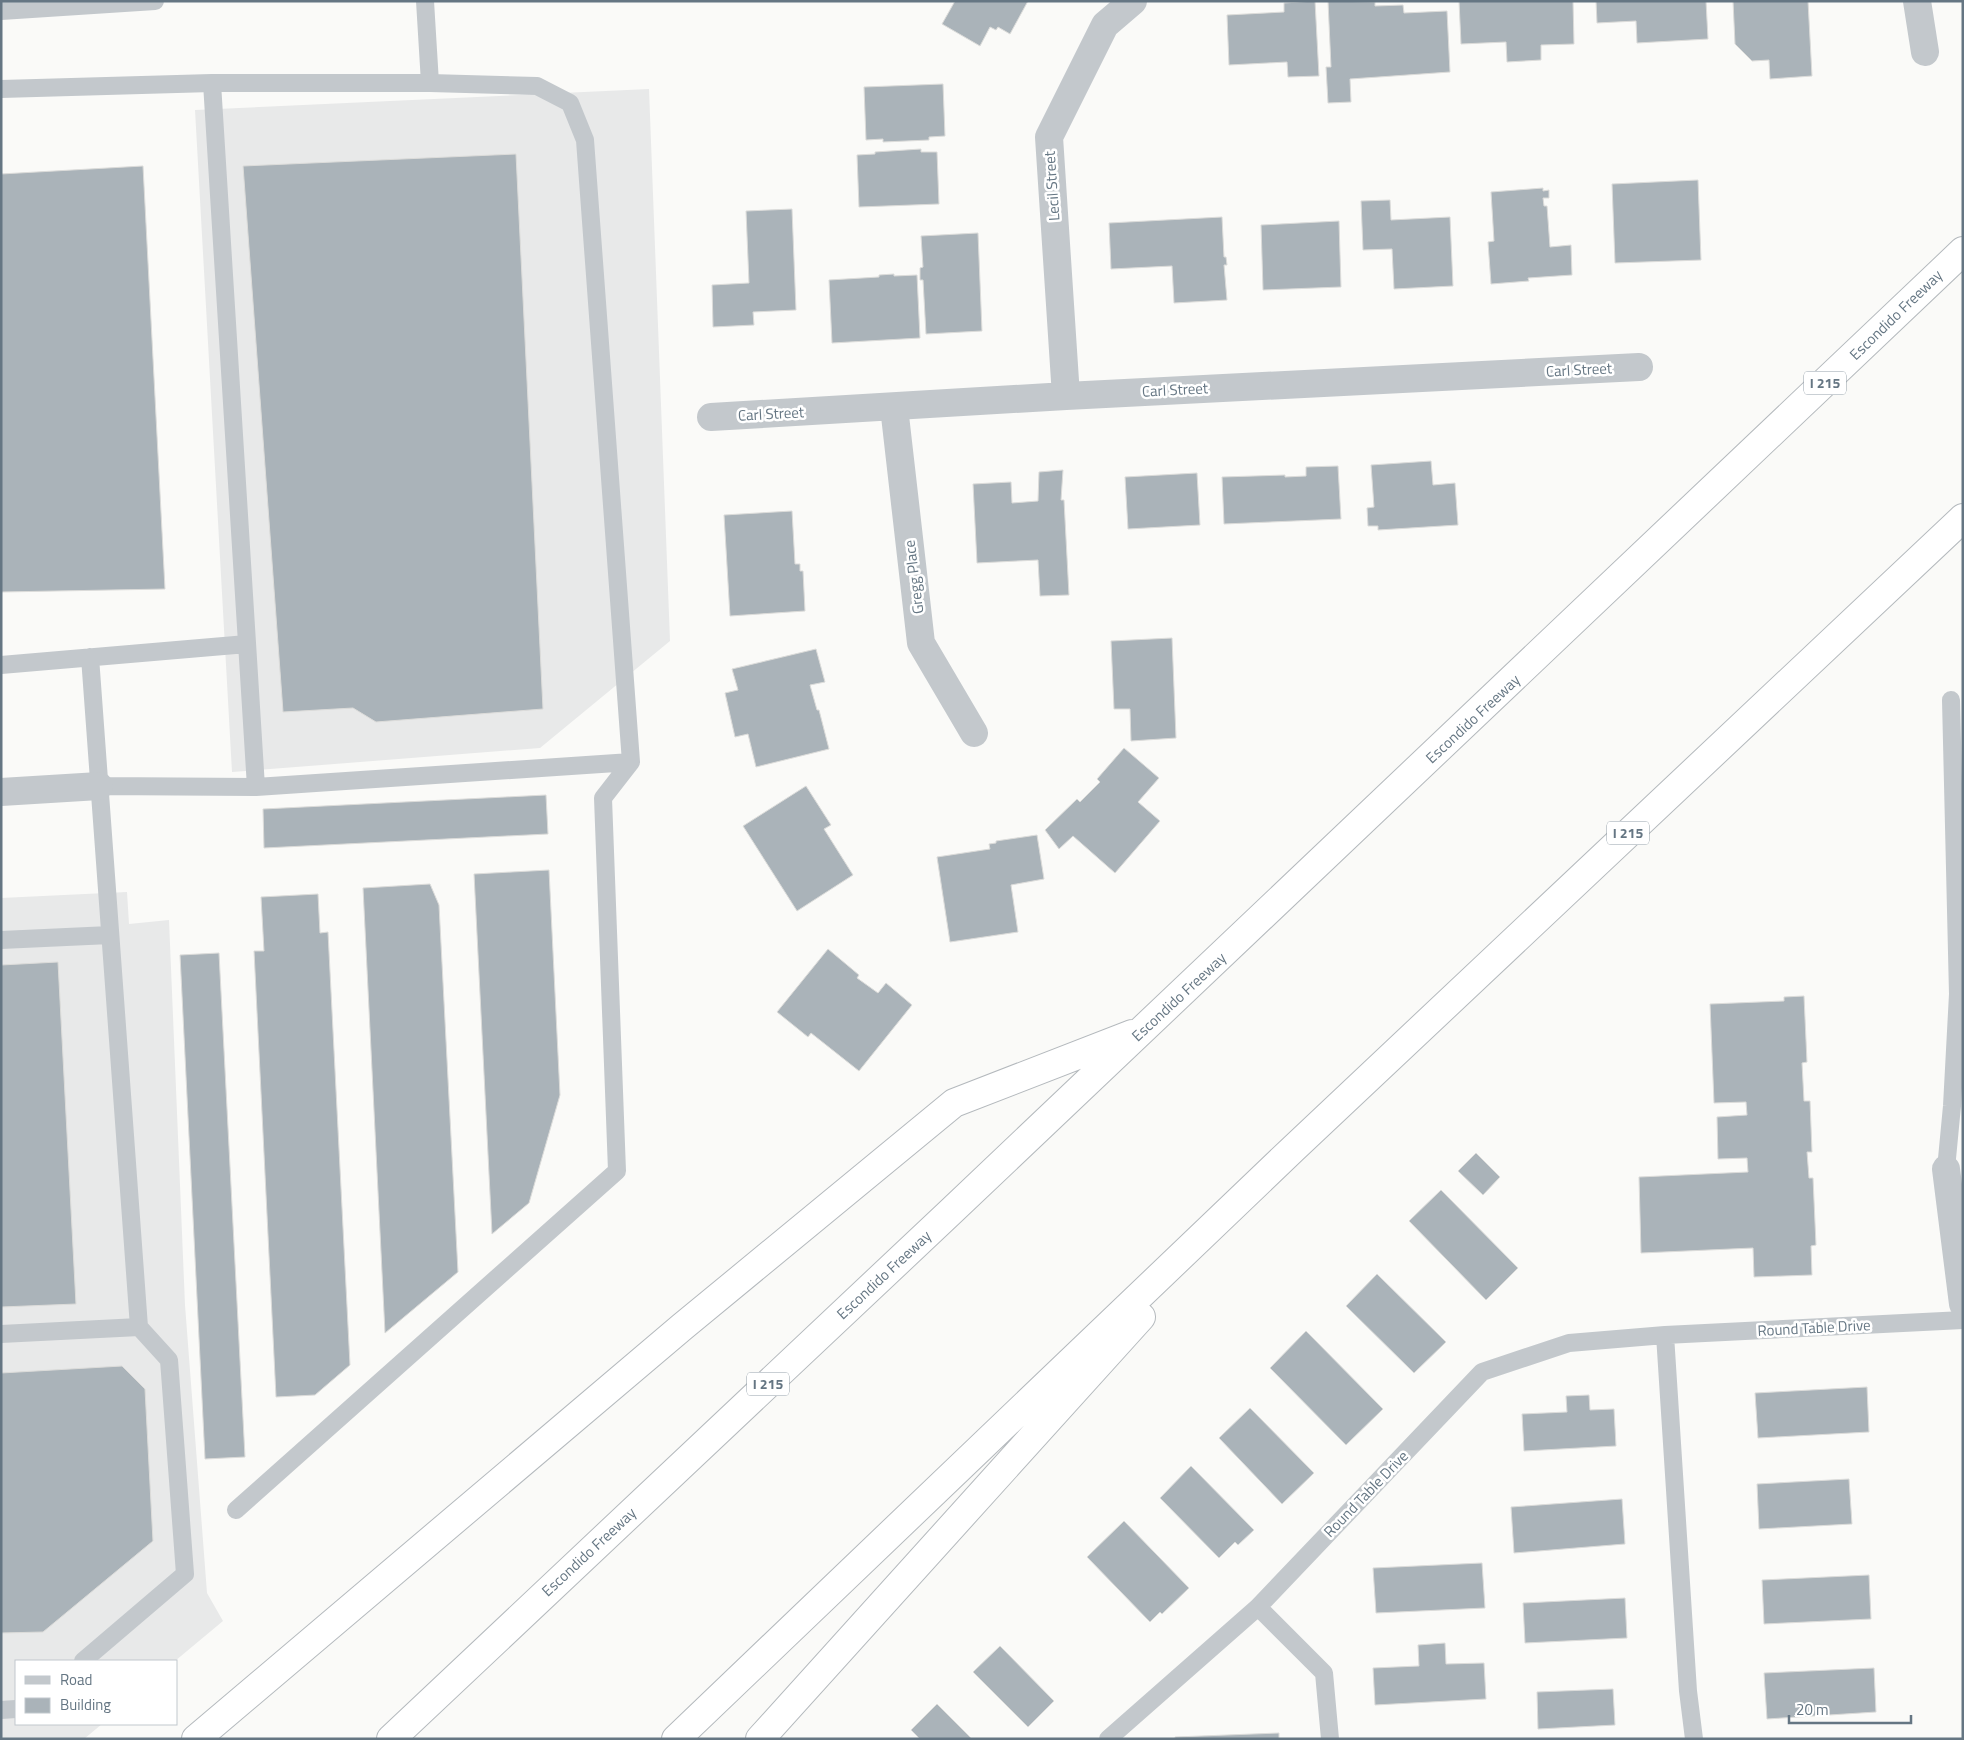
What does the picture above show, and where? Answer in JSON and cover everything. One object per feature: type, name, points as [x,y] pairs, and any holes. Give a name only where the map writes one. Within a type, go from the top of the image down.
[{"type":"highway","name":"Escondido Freeway","points":[[391,1739],[1145,1029],[1688,515],[1963,251]]},
{"type":"highway","name":"I 215","points":[[676,1739],[1293,1149],[1963,518]]},
{"type":"highway","points":[[196,1739],[682,1327],[954,1103],[1145,1029]]},
{"type":"highway","points":[[760,1739],[1293,1149]]},
{"type":"street","name":"Lecil Street","points":[[1066,396],[1049,137],[1106,25],[1133,1]]},
{"type":"street","points":[[1917,1],[1925,52]]},
{"type":"street","name":"Carl Street","points":[[711,417],[1066,396],[1639,367]]},
{"type":"street","name":"Gregg Place","points":[[894,407],[921,643],[974,733]]},
{"type":"street","points":[[1,792],[99,786]]},
{"type":"street","points":[[1946,1169],[1963,1304]]},
{"type":"lane","points":[[1,11],[155,1]]},
{"type":"lane","points":[[424,1],[430,83]]},
{"type":"lane","points":[[212,83],[256,787]]},
{"type":"lane","points":[[1,90],[212,83],[430,83],[537,86],[570,102],[585,140],[631,762],[603,798],[617,1171],[236,1510]]},
{"type":"lane","points":[[1,665],[247,644]]},
{"type":"lane","points":[[84,1660],[185,1574],[170,1360],[138,1327],[90,657]]},
{"type":"lane","points":[[1946,1169],[1960,994],[1951,700]]},
{"type":"lane","points":[[99,786],[256,787],[631,762]]},
{"type":"lane","points":[[1,940],[110,935]]},
{"type":"lane","name":"Round Table Drive","points":[[1108,1739],[1258,1607],[1482,1372],[1568,1342],[1665,1335],[1963,1320]]},
{"type":"lane","points":[[1,1334],[138,1327]]},
{"type":"lane","points":[[1665,1335],[1688,1691],[1694,1739]]},
{"type":"lane","points":[[1258,1607],[1324,1673],[1330,1739]]},
{"type":"lane","points":[[1,1710],[15,1709]]},
{"type":"shaded area","points":[[649,89],[670,641],[540,748],[232,772],[195,110]]},
{"type":"shaded area","points":[[127,892],[129,924],[169,920],[185,1305],[207,1593],[223,1621],[176,1660],[15,1660],[15,1725],[101,1725],[84,1739],[1,1739],[1,898]]},
{"type":"building","points":[[955,1],[1028,1],[1010,34],[998,27],[996,30],[990,27],[980,46],[942,24]]},
{"type":"building","points":[[1315,1],[1319,76],[1288,77],[1287,62],[1229,65],[1227,15],[1284,12],[1284,3]]},
{"type":"building","points":[[1328,1],[1375,2],[1375,6],[1403,5],[1404,13],[1447,11],[1450,72],[1350,79],[1351,102],[1328,103],[1326,67],[1331,67]]},
{"type":"building","points":[[1459,1],[1573,1],[1574,44],[1541,45],[1541,60],[1507,62],[1506,42],[1461,44]]},
{"type":"building","points":[[1596,1],[1706,1],[1708,39],[1637,43],[1636,21],[1597,23]]},
{"type":"building","points":[[1733,1],[1808,1],[1812,76],[1770,79],[1769,60],[1752,61],[1735,44]]},
{"type":"building","points":[[943,84],[945,136],[929,137],[929,140],[883,142],[883,139],[866,140],[864,87]]},
{"type":"building","points":[[921,149],[921,152],[937,152],[939,204],[859,207],[857,155]]},
{"type":"building","points":[[516,154],[543,709],[376,722],[353,708],[283,712],[243,166]]},
{"type":"building","points":[[143,166],[165,589],[1,592],[1,174]]},
{"type":"building","points":[[1698,180],[1701,260],[1615,263],[1612,184]]},
{"type":"building","points":[[1543,188],[1543,191],[1549,190],[1549,198],[1543,198],[1544,206],[1547,206],[1550,247],[1571,245],[1572,275],[1528,278],[1529,281],[1491,284],[1488,242],[1494,241],[1491,192]]},
{"type":"building","points":[[1390,200],[1391,220],[1450,217],[1453,286],[1394,289],[1392,249],[1363,250],[1361,201]]},
{"type":"building","points":[[792,209],[796,310],[753,312],[754,325],[713,327],[712,285],[749,283],[746,211]]},
{"type":"building","points":[[1222,217],[1224,257],[1226,257],[1227,265],[1224,265],[1227,300],[1174,303],[1172,266],[1111,269],[1109,223]]},
{"type":"building","points":[[1339,221],[1341,287],[1263,290],[1261,225]]},
{"type":"building","points":[[978,233],[982,331],[926,334],[923,280],[920,280],[920,268],[923,267],[921,236]]},
{"type":"building","points":[[894,274],[894,276],[917,275],[920,338],[832,343],[829,280],[879,277],[879,275]]},
{"type":"building","points":[[1431,461],[1433,485],[1455,483],[1458,525],[1378,530],[1378,526],[1368,526],[1367,508],[1374,507],[1371,465]]},
{"type":"building","points":[[1338,466],[1341,519],[1224,524],[1222,477],[1306,476],[1306,467]]},
{"type":"building","points":[[1063,470],[1061,500],[1064,500],[1069,595],[1040,596],[1038,560],[977,563],[973,484],[1011,482],[1012,503],[1038,501],[1039,472]]},
{"type":"building","points":[[1197,473],[1200,525],[1128,529],[1125,477]]},
{"type":"building","points":[[792,511],[795,564],[800,564],[800,571],[803,571],[805,611],[730,616],[724,515]]},
{"type":"building","points":[[1172,638],[1176,738],[1131,741],[1130,709],[1114,709],[1111,641]]},
{"type":"building","points":[[816,649],[825,682],[810,685],[817,710],[819,710],[829,749],[756,767],[748,734],[735,737],[725,693],[738,690],[732,669]]},
{"type":"building","points":[[1124,748],[1159,778],[1138,802],[1160,821],[1115,873],[1073,836],[1059,849],[1045,830],[1077,799],[1080,802],[1100,782],[1097,779]]},
{"type":"building","points":[[806,786],[831,825],[824,829],[853,875],[797,911],[743,826]]},
{"type":"building","points":[[546,795],[548,834],[264,848],[263,809]]},
{"type":"building","points":[[1037,835],[1044,879],[1011,885],[1018,932],[950,942],[937,857],[990,849],[989,844],[996,843],[996,841]]},
{"type":"building","points":[[549,870],[560,1095],[529,1203],[492,1234],[474,874]]},
{"type":"building","points":[[430,884],[439,905],[458,1272],[385,1333],[363,888]]},
{"type":"building","points":[[318,894],[320,933],[328,932],[350,1365],[315,1395],[276,1397],[254,951],[264,951],[261,897]]},
{"type":"building","points":[[828,949],[859,975],[857,978],[878,993],[886,983],[912,1005],[859,1071],[811,1033],[808,1037],[777,1012]]},
{"type":"building","points":[[219,953],[245,1457],[205,1459],[180,955]]},
{"type":"building","points":[[58,962],[76,1304],[1,1307],[1,965]]},
{"type":"building","points":[[1804,996],[1807,1062],[1802,1063],[1804,1101],[1810,1101],[1812,1152],[1807,1152],[1809,1178],[1813,1178],[1816,1245],[1811,1246],[1812,1275],[1754,1277],[1753,1248],[1641,1253],[1639,1177],[1748,1172],[1747,1158],[1718,1159],[1717,1117],[1747,1115],[1746,1102],[1714,1103],[1710,1004],[1784,1001],[1784,997]]},
{"type":"building","points":[[1476,1153],[1500,1177],[1483,1195],[1458,1171]]},
{"type":"building","points":[[1441,1190],[1518,1268],[1486,1300],[1409,1221]]},
{"type":"building","points":[[1377,1274],[1446,1342],[1414,1373],[1346,1306]]},
{"type":"building","points":[[1306,1331],[1383,1409],[1346,1445],[1270,1368]]},
{"type":"building","points":[[122,1366],[145,1389],[153,1541],[43,1632],[1,1633],[1,1373]]},
{"type":"building","points":[[1867,1387],[1869,1432],[1758,1438],[1755,1393]]},
{"type":"building","points":[[1589,1395],[1590,1410],[1614,1409],[1616,1446],[1524,1451],[1522,1414],[1567,1412],[1566,1396]]},
{"type":"building","points":[[1250,1408],[1314,1473],[1282,1504],[1219,1438]]},
{"type":"building","points":[[1191,1466],[1254,1530],[1238,1545],[1235,1542],[1219,1558],[1160,1498]]},
{"type":"building","points":[[1849,1479],[1852,1524],[1759,1529],[1757,1484]]},
{"type":"building","points":[[1622,1499],[1625,1544],[1514,1553],[1511,1507]]},
{"type":"building","points":[[1124,1521],[1189,1588],[1162,1614],[1160,1612],[1150,1622],[1087,1557]]},
{"type":"building","points":[[1482,1563],[1485,1608],[1376,1613],[1373,1568]]},
{"type":"building","points":[[1869,1575],[1871,1619],[1764,1624],[1762,1580]]},
{"type":"building","points":[[1625,1598],[1627,1638],[1525,1643],[1523,1603]]},
{"type":"building","points":[[1445,1643],[1446,1664],[1484,1663],[1486,1699],[1375,1705],[1373,1668],[1419,1666],[1418,1645]]},
{"type":"building","points":[[1000,1646],[1054,1701],[1028,1727],[973,1672]]},
{"type":"building","points":[[1874,1668],[1876,1712],[1767,1719],[1764,1673]]},
{"type":"building","points":[[1613,1689],[1615,1725],[1538,1729],[1537,1692]]},
{"type":"building","points":[[937,1704],[972,1739],[920,1739],[911,1730]]},
{"type":"building","points":[[1279,1733],[1279,1739],[1175,1739],[1175,1737]]}]
